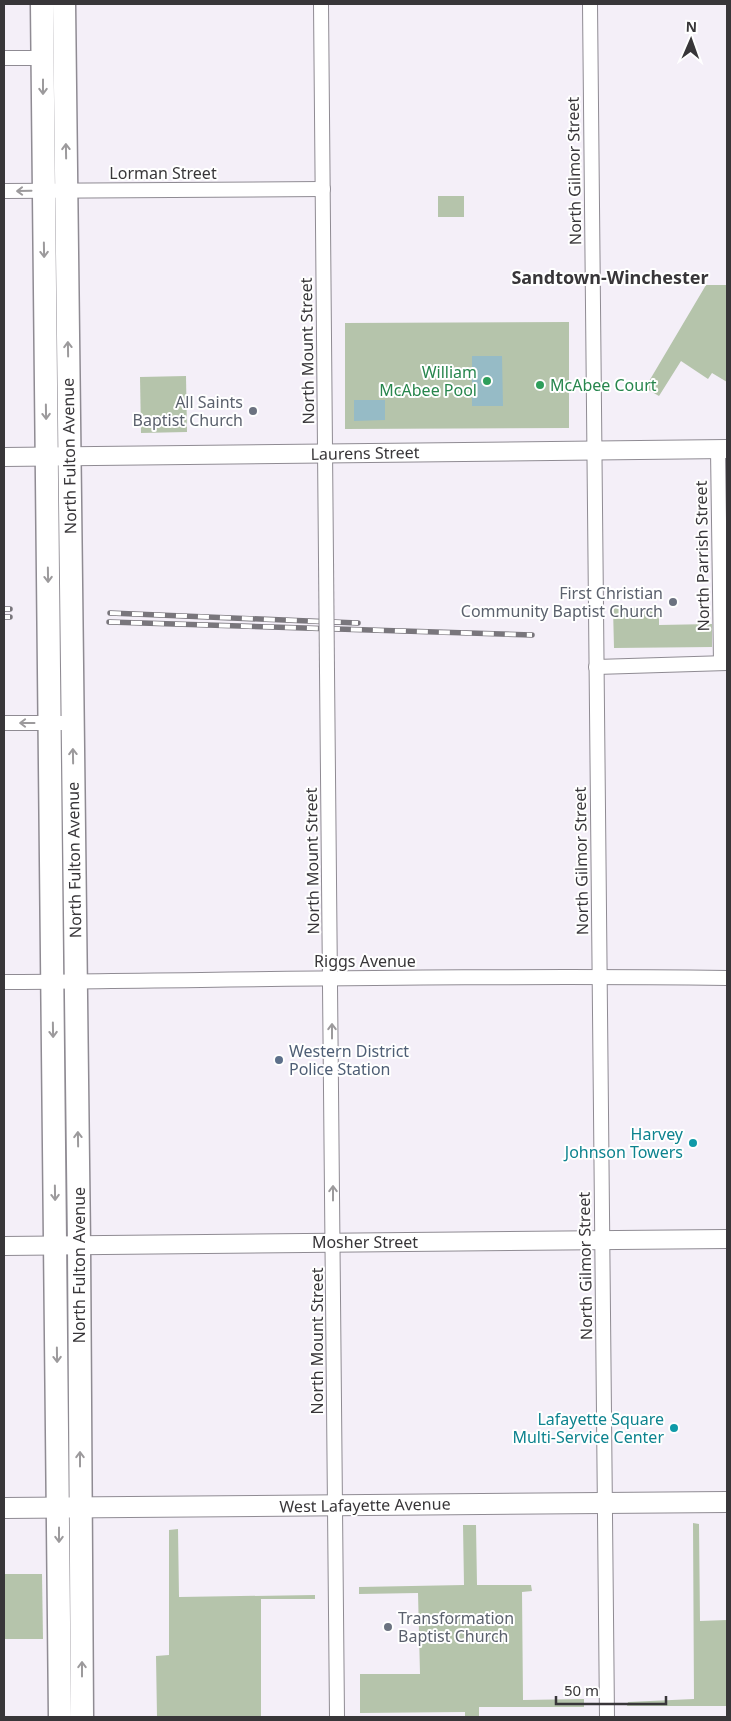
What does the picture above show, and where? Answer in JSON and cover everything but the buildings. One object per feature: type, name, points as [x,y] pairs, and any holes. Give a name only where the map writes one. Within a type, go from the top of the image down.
[{"type":"main road","name":"North Fulton Avenue","points":[[42,4],[60,1717]]},
{"type":"main road","name":"North Fulton Avenue","points":[[64,4],[79,1245],[82,1717]]},
{"type":"main road","name":"West Lafayette Avenue","points":[[4,1508],[727,1502]]},
{"type":"street","name":"North Mount Street","points":[[321,4],[337,1717]]},
{"type":"street","name":"North Gilmor Street","points":[[590,4],[607,1717]]},
{"type":"street","points":[[4,58],[43,58]]},
{"type":"street","name":"Lorman Street","points":[[4,191],[323,189]]},
{"type":"street","name":"Laurens Street","points":[[4,457],[723,450]]},
{"type":"street","name":"North Parrish Street","points":[[723,450],[724,663]]},
{"type":"street","points":[[596,667],[724,663]]},
{"type":"street","points":[[4,723],[72,722]]},
{"type":"street","name":"Riggs Avenue","points":[[4,982],[331,978],[727,978]]},
{"type":"street","name":"Mosher Street","points":[[4,1246],[727,1239]]},
{"type":"green space","points":[[438,196],[464,196],[464,217],[438,217]]},
{"type":"green space","points":[[706,285],[727,285],[727,382],[712,373],[708,379],[681,361],[659,396],[645,388]]},
{"type":"green space","points":[[569,322],[569,428],[345,429],[345,323]]},
{"type":"green space","points":[[186,376],[187,432],[141,433],[140,377]]},
{"type":"green space","points":[[659,607],[659,625],[712,624],[712,647],[614,648],[613,608]]},
{"type":"green space","points":[[693,1523],[699,1524],[700,1621],[727,1620],[727,1706],[627,1706],[628,1702],[694,1699]]},
{"type":"green space","points":[[463,1525],[476,1525],[477,1585],[531,1585],[532,1591],[522,1592],[523,1700],[584,1699],[584,1707],[479,1707],[479,1717],[465,1717],[465,1712],[360,1713],[360,1674],[420,1674],[418,1593],[359,1594],[359,1587],[464,1585]]},
{"type":"green space","points":[[178,1529],[179,1597],[315,1595],[315,1599],[261,1599],[261,1717],[157,1717],[156,1656],[169,1655],[169,1530]]},
{"type":"green space","points":[[4,1574],[42,1574],[43,1639],[4,1639]]},
{"type":"water","name":"William McAbee Pool","points":[[472,356],[502,356],[503,406],[472,406]]},
{"type":"water","points":[[354,400],[385,400],[385,420],[354,421]]},
{"type":"railway","points":[[4,609],[10,609]]},
{"type":"railway","points":[[110,613],[358,623]]},
{"type":"railway","points":[[4,617],[10,617]]},
{"type":"railway","points":[[109,622],[532,635]]},
{"type":"place","name":"William McAbee Pool","points":[[487,381]]},
{"type":"place","name":"McAbee Court","points":[[540,385]]},
{"type":"place","name":"All Saints Baptist Church","points":[[253,411]]},
{"type":"place","name":"First Christian Community Baptist Church","points":[[673,602]]},
{"type":"place","name":"Western District Police Station","points":[[279,1060]]},
{"type":"place","name":"Harvey Johnson Towers","points":[[693,1143]]},
{"type":"place","name":"Lafayette Square Multi-Service Center","points":[[674,1428]]},
{"type":"place","name":"Transformation Baptist Church","points":[[388,1627]]},
{"type":"district","name":"Sandtown-Winchester","points":[[610,278]]}]
